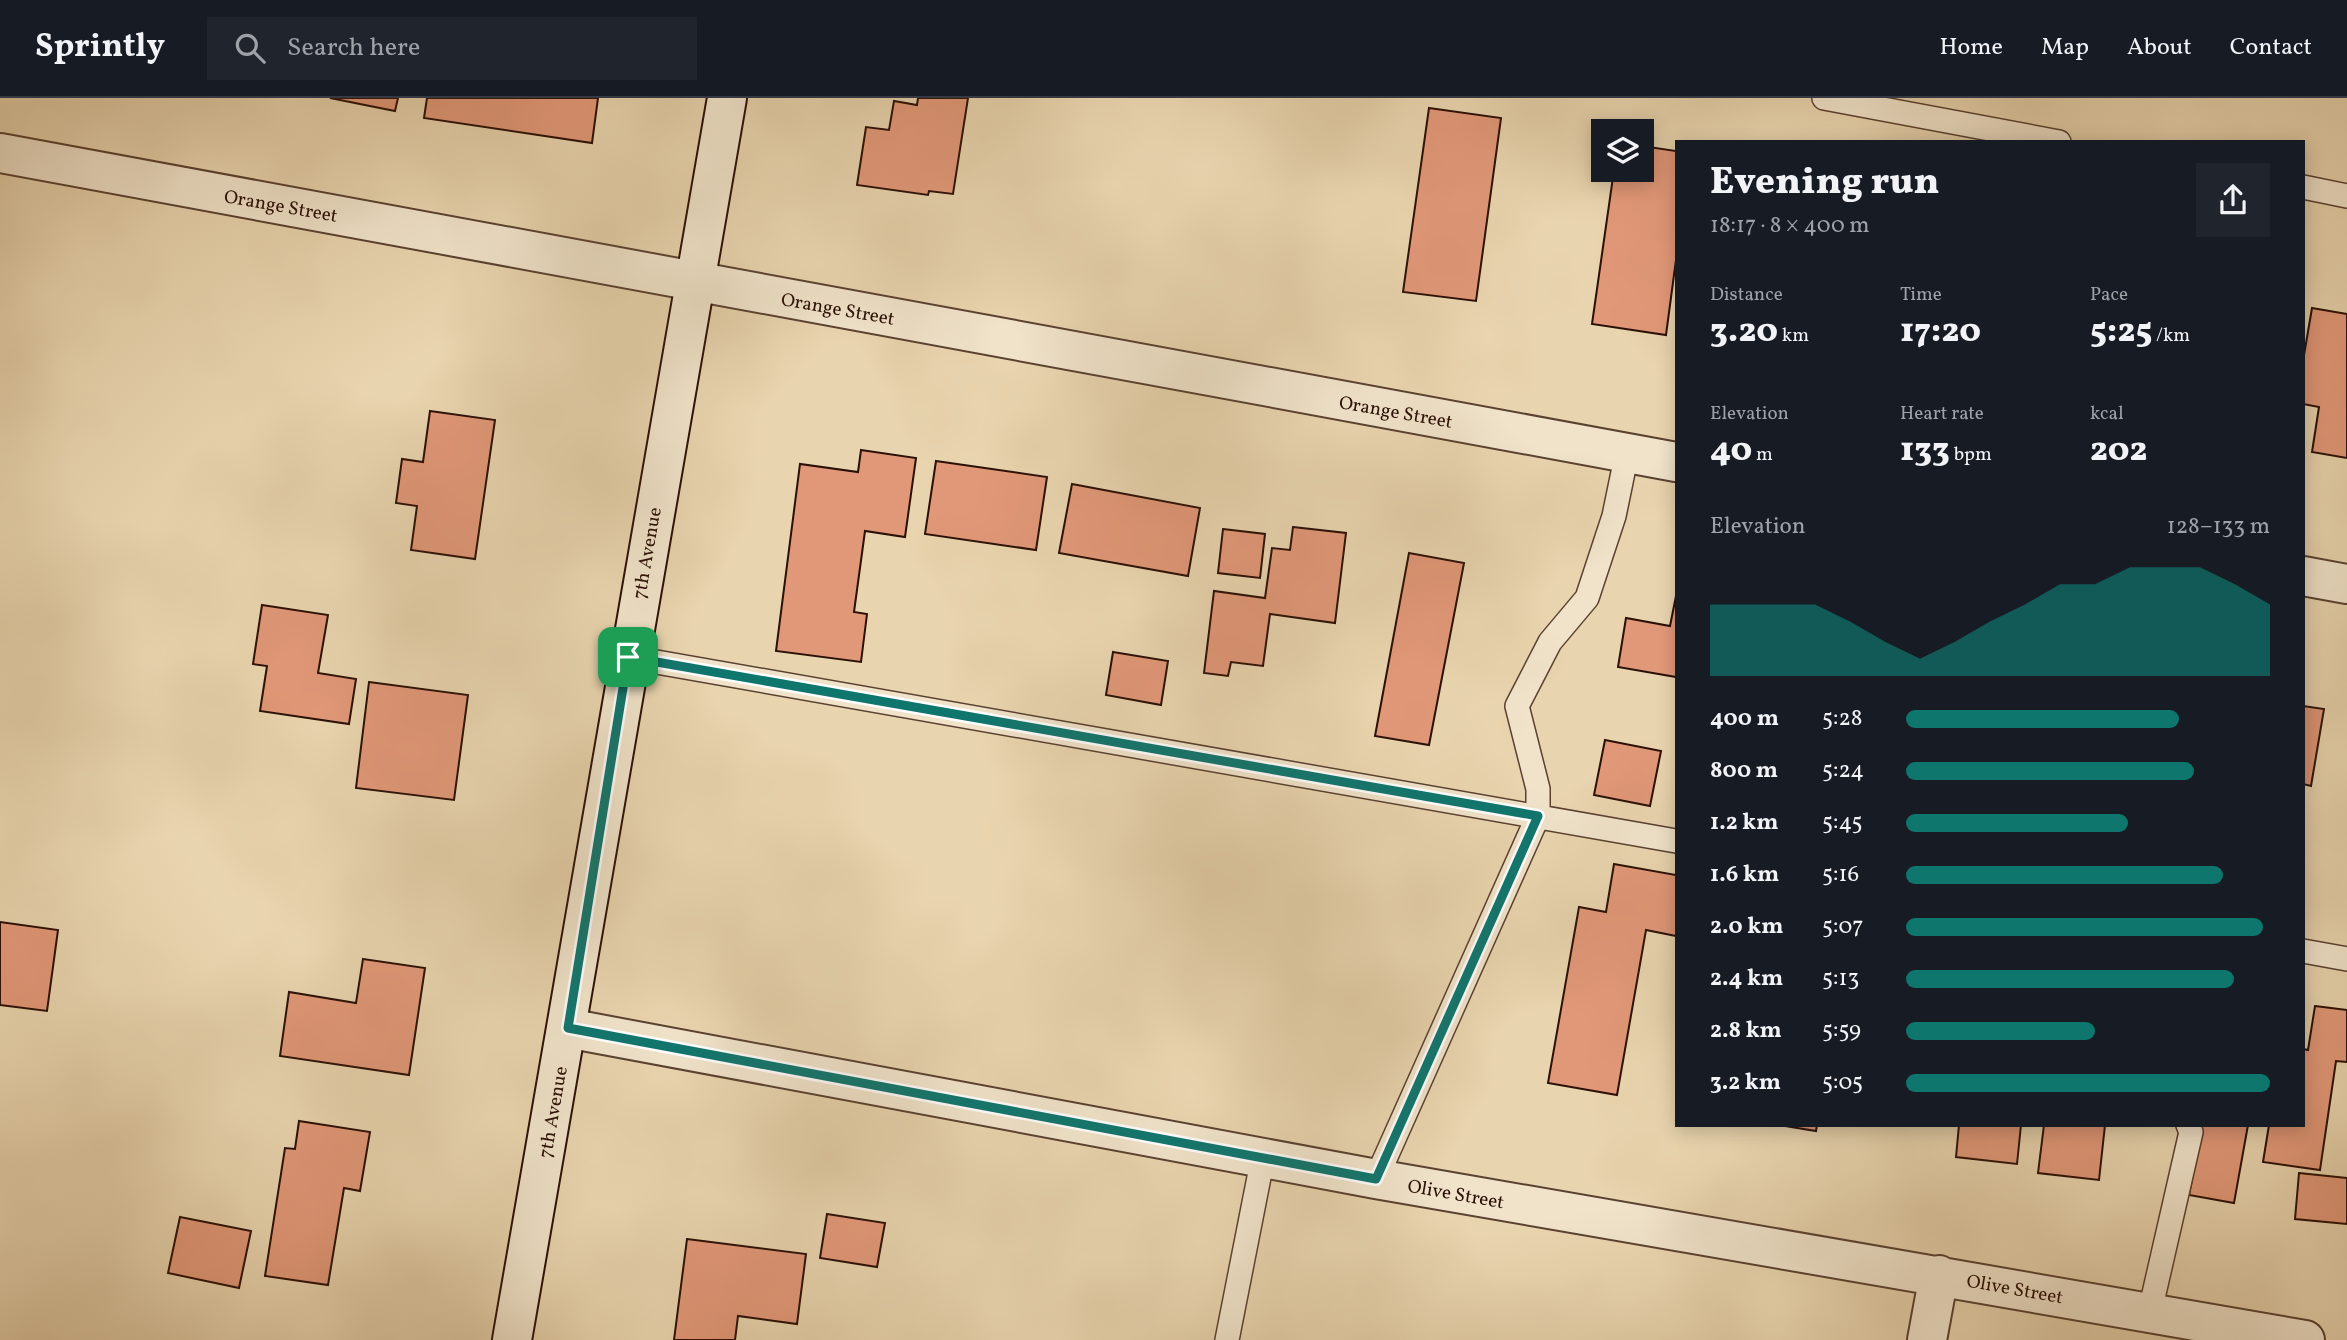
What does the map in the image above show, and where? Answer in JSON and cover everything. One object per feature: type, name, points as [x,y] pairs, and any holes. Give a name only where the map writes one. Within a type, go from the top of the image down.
[{"type":"street","name":"7th Avenue","points":[[512,1340],[568,1028],[628,657],[727,98]]},
{"type":"street","name":"Orange Street","points":[[0,153],[1675,462]]},
{"type":"street","points":[[2305,576],[2347,584]]},
{"type":"street","name":"Olive Street","points":[[568,1028],[1376,1179],[2150,1311],[2305,1340]]},
{"type":"street","points":[[1927,1340],[1939,1275]]},
{"type":"lane","points":[[1824,98],[2048,140]]},
{"type":"lane","points":[[2305,187],[2347,195]]},
{"type":"lane","points":[[1376,1179],[1538,816],[1538,789],[1517,706],[1550,642],[1587,598],[1614,516],[1627,453]]},
{"type":"lane","points":[[628,657],[1675,841]]},
{"type":"lane","points":[[2305,951],[2347,959]]},
{"type":"lane","points":[[2150,1311],[2191,1132],[2189,1127]]},
{"type":"lane","points":[[1227,1340],[1262,1157]]},
{"type":"building","points":[[330,98],[398,98],[395,111]]},
{"type":"building","points":[[427,98],[598,98],[592,143],[424,118]]},
{"type":"building","points":[[918,98],[968,98],[953,194],[929,191],[928,195],[857,185],[866,127],[889,130],[894,101],[917,105]]},
{"type":"building","points":[[1429,108],[1501,118],[1476,301],[1403,292]]},
{"type":"building","points":[[1654,148],[1675,151],[1675,268],[1666,335],[1592,324],[1612,182],[1654,182]]},
{"type":"building","points":[[2312,308],[2347,314],[2347,458],[2312,452],[2319,407],[2305,404],[2305,349]]},
{"type":"building","points":[[430,411],[495,420],[475,559],[411,550],[417,506],[396,503],[402,459],[423,462]]},
{"type":"building","points":[[861,450],[916,458],[905,537],[865,531],[854,612],[867,614],[861,662],[776,651],[800,464],[858,472]]},
{"type":"building","points":[[936,461],[1047,477],[1036,550],[925,534]]},
{"type":"building","points":[[1072,484],[1200,508],[1188,576],[1059,553]]},
{"type":"building","points":[[1293,527],[1346,533],[1335,623],[1270,614],[1263,666],[1231,662],[1228,676],[1204,673],[1214,591],[1265,598],[1272,548],[1290,550]]},
{"type":"building","points":[[1223,529],[1265,534],[1260,578],[1218,573]]},
{"type":"building","points":[[1409,553],[1464,563],[1429,745],[1375,736]]},
{"type":"building","points":[[1675,601],[1675,677],[1618,667],[1626,618],[1670,626]]},
{"type":"building","points":[[262,605],[328,615],[318,673],[356,679],[349,724],[260,711],[267,666],[253,664]]},
{"type":"building","points":[[1113,652],[1168,661],[1161,705],[1106,695]]},
{"type":"building","points":[[369,682],[468,695],[454,800],[356,788]]},
{"type":"building","points":[[2305,706],[2324,709],[2311,786],[2305,784]]},
{"type":"building","points":[[1605,740],[1661,751],[1650,806],[1594,795]]},
{"type":"building","points":[[1614,864],[1675,875],[1675,936],[1646,930],[1617,1095],[1548,1083],[1579,907],[1606,912]]},
{"type":"building","points":[[0,922],[58,930],[47,1011],[0,1005]]},
{"type":"building","points":[[363,959],[425,968],[409,1075],[280,1056],[289,992],[356,1003]]},
{"type":"building","points":[[2315,1006],[2347,1010],[2347,1062],[2336,1061],[2320,1170],[2263,1162],[2269,1127],[2305,1127],[2305,1049],[2308,1050]]},
{"type":"building","points":[[299,1121],[370,1132],[360,1191],[344,1188],[328,1285],[265,1276],[285,1148],[295,1149]]},
{"type":"building","points":[[1791,1127],[1817,1127],[1816,1131]]},
{"type":"building","points":[[1959,1127],[2021,1127],[2017,1164],[1956,1157]]},
{"type":"building","points":[[2044,1127],[2105,1127],[2099,1180],[2038,1173]]},
{"type":"building","points":[[2202,1127],[2248,1127],[2234,1203],[2189,1195]]},
{"type":"building","points":[[2299,1173],[2347,1178],[2347,1224],[2295,1219]]},
{"type":"building","points":[[827,1214],[885,1223],[877,1267],[820,1258]]},
{"type":"building","points":[[180,1217],[251,1231],[239,1288],[168,1273]]},
{"type":"building","points":[[687,1239],[806,1254],[797,1324],[738,1316],[735,1340],[674,1340]]},
{"type":"route","points":[[628,657],[1538,816],[1376,1179],[568,1028],[628,657]]}]
